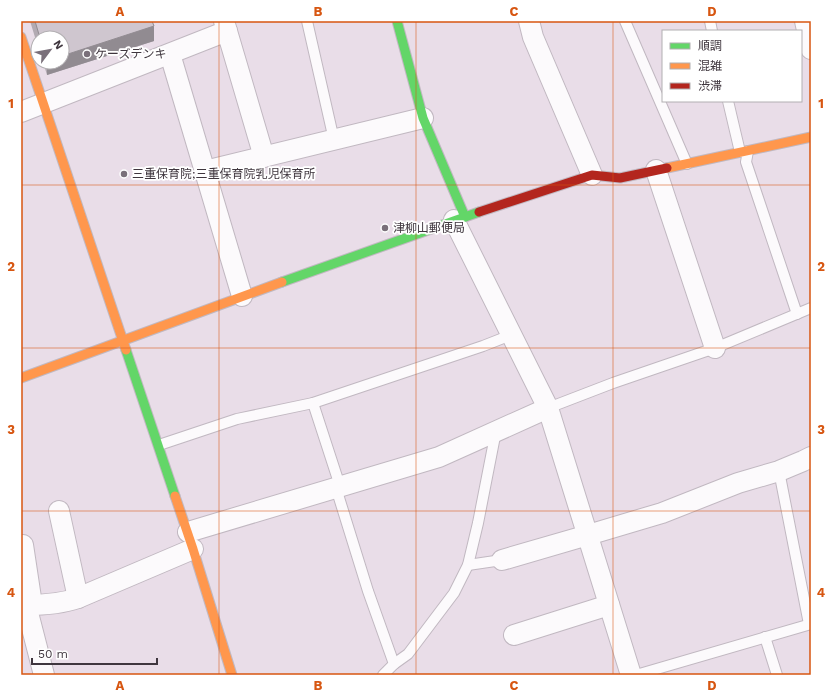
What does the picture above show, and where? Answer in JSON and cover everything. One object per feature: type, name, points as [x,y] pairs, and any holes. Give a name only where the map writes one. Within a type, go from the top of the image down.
[{"type":"street","points":[[397,21],[423,118],[459,218],[511,335],[548,408],[631,675]]},
{"type":"street","points":[[529,21],[533,37],[592,174]]},
{"type":"street","points":[[804,21],[811,49]]},
{"type":"street","points":[[21,112],[170,54],[226,26],[264,157]]},
{"type":"street","points":[[21,37],[191,540],[232,675]]},
{"type":"street","points":[[170,54],[242,296]]},
{"type":"street","points":[[205,171],[423,118]]},
{"type":"street","points":[[21,378],[459,218],[592,174],[620,178],[811,137]]},
{"type":"street","points":[[656,170],[715,348]]},
{"type":"street","points":[[26,603],[49,604],[67,602],[78,598],[191,540],[338,487],[439,457],[548,408]]},
{"type":"street","points":[[502,560],[662,513],[738,483],[779,471],[811,457]]},
{"type":"street","points":[[59,511],[78,598]]},
{"type":"street","points":[[23,545],[31,598],[26,603]]},
{"type":"street","points":[[26,603],[44,675]]},
{"type":"street","points":[[514,635],[609,605]]},
{"type":"lane","points":[[307,21],[334,140]]},
{"type":"lane","points":[[625,21],[687,164]]},
{"type":"lane","points":[[728,102],[746,162],[797,314]]},
{"type":"lane","points":[[548,408],[613,383],[715,348],[811,308]]},
{"type":"lane","points":[[159,445],[237,419],[313,403],[483,346],[511,335]]},
{"type":"lane","points":[[313,403],[368,591],[394,664]]},
{"type":"lane","points":[[383,675],[394,664],[408,654],[454,594],[468,565],[478,524],[496,431]]},
{"type":"lane","points":[[636,675],[810,624],[779,471]]},
{"type":"lane","points":[[468,565],[502,560]]},
{"type":"lane","points":[[765,637],[777,675]]},
{"type":"building","points":[[35,21],[152,21],[154,26],[70,53],[70,30],[38,30]]},
{"type":"traffic: fast","points":[[397,21],[423,118],[465,217]]},
{"type":"traffic: fast","points":[[282,282],[479,212]]},
{"type":"traffic: fast","points":[[126,350],[175,496]]},
{"type":"traffic: slow","points":[[21,37],[126,350]]},
{"type":"traffic: slow","points":[[667,168],[811,137]]},
{"type":"traffic: slow","points":[[21,378],[282,282]]},
{"type":"traffic: slow","points":[[175,496],[232,675]]},
{"type":"traffic: jam","points":[[479,212],[592,175],[620,178],[667,168]]},
{"type":"place","name":"ケーズデンキ","points":[[87,54]]},
{"type":"place","name":"三重保育院;三重保育院乳児保育所","points":[[124,174]]},
{"type":"place","name":"津柳山郵便局","points":[[385,228]]}]
